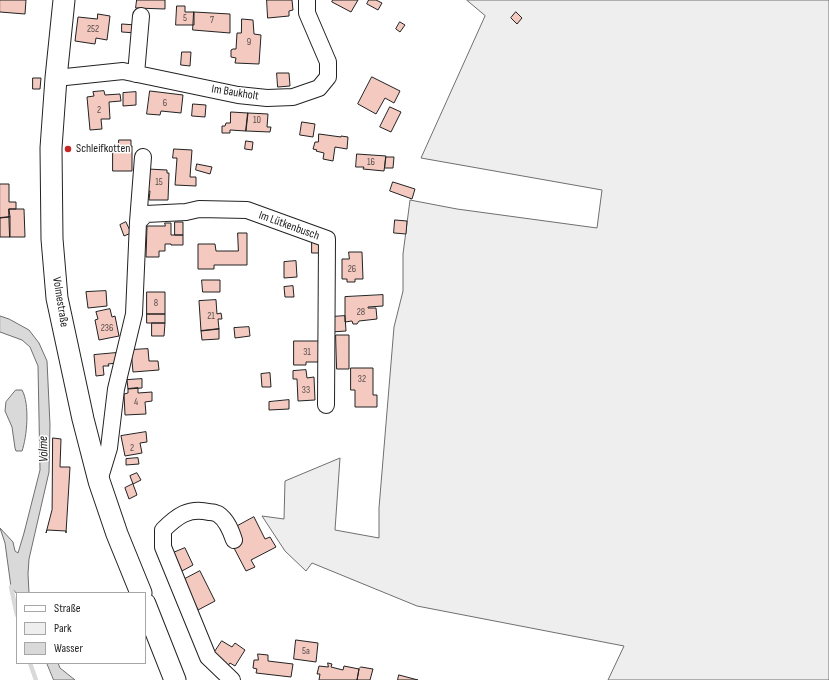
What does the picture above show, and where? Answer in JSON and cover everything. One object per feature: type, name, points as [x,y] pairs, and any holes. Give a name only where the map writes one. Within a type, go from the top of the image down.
[{"type":"main road","name":"Volmestraße","points":[[64,0],[51,148],[52,239],[57,298],[83,418],[99,481],[117,534],[141,592]]},
{"type":"main road","points":[[146,607],[175,680]]},
{"type":"street","name":"Im Baukholt","points":[[56,78],[123,71],[238,95],[267,98],[293,96],[319,88],[328,77],[328,62],[306,13],[307,0]]},
{"type":"street","points":[[136,74],[141,16]]},
{"type":"street","points":[[99,481],[110,448],[116,389],[134,314],[138,222],[143,157]]},
{"type":"street","name":"Im Lütkenbusch","points":[[138,222],[146,214],[186,212],[199,209],[247,210],[327,240],[326,405]]},
{"type":"street","points":[[232,680],[208,657],[163,547],[163,530],[173,520],[184,513],[202,510],[218,513],[228,525],[234,540]]},
{"type":"green space","points":[[467,0],[829,0],[829,680],[608,680],[624,646],[417,606],[312,563],[306,571],[285,551],[262,516],[284,519],[285,481],[340,458],[335,530],[379,538],[379,508],[394,327],[403,291],[403,254],[410,200],[457,209],[597,228],[602,190],[421,158],[485,16]]},
{"type":"water","name":"Volme","points":[[0,316],[9,319],[29,330],[39,343],[47,361],[50,425],[49,472],[29,559],[29,592],[16,593],[11,587],[5,543],[0,528],[13,542],[15,551],[18,553],[40,470],[38,366],[30,347],[22,340],[0,332]]},
{"type":"water","points":[[16,390],[22,390],[25,396],[27,412],[25,438],[22,451],[16,451],[12,427],[5,411],[6,402]]},
{"type":"water","points":[[47,664],[58,664],[60,668],[75,680],[54,680]]},
{"type":"building","points":[[0,0],[26,0],[25,14],[0,12]]},
{"type":"building","points":[[137,0],[165,0],[165,9],[136,8]]},
{"type":"building","points":[[267,0],[292,0],[293,10],[289,11],[289,16],[268,18]]},
{"type":"building","points":[[333,0],[358,0],[351,12],[332,2]]},
{"type":"building","points":[[369,0],[376,0],[382,3],[378,10],[367,4]]},
{"type":"building","points":[[177,6],[185,6],[185,12],[194,12],[194,25],[176,25]]},
{"type":"building","points":[[194,12],[230,14],[230,33],[193,30]]},
{"type":"building","points":[[516,12],[522,18],[517,24],[511,18]]},
{"type":"building","points":[[98,14],[110,16],[107,40],[96,38],[95,44],[75,41],[78,17],[97,19]]},
{"type":"building","points":[[242,19],[253,20],[254,34],[261,35],[259,64],[235,63],[236,58],[231,57],[231,50],[236,49],[237,33],[241,33]]},
{"type":"building","points":[[400,22],[405,25],[400,32],[396,29]]},
{"type":"building","points":[[122,24],[136,25],[136,33],[122,32]]},
{"type":"building","points":[[182,52],[191,52],[190,66],[181,65]]},
{"type":"building","points":[[277,73],[289,73],[290,86],[278,87]]},
{"type":"building","points":[[372,77],[400,91],[394,103],[385,98],[376,114],[358,104]]},
{"type":"building","points":[[33,78],[41,78],[40,89],[33,89]]},
{"type":"building","points":[[104,91],[105,95],[120,94],[121,101],[109,102],[110,119],[101,119],[102,129],[90,130],[87,97],[94,96],[93,92]]},
{"type":"building","points":[[150,91],[183,95],[181,113],[161,111],[160,115],[147,114]]},
{"type":"building","points":[[136,92],[136,105],[123,106],[123,93]]},
{"type":"building","points":[[193,104],[206,105],[205,117],[192,116]]},
{"type":"building","points":[[390,107],[401,112],[391,132],[380,127]]},
{"type":"building","points":[[231,112],[248,113],[246,131],[230,130],[230,133],[222,133],[222,126],[225,126],[226,123],[230,123]]},
{"type":"building","points":[[248,113],[268,114],[267,127],[271,127],[270,132],[246,131]]},
{"type":"building","points":[[302,122],[315,124],[313,137],[300,135]]},
{"type":"building","points":[[319,134],[348,137],[347,149],[335,147],[333,161],[323,159],[324,153],[313,149],[315,142],[318,142]]},
{"type":"building","points":[[119,140],[131,140],[131,146],[119,146]]},
{"type":"building","points":[[246,141],[253,142],[252,150],[245,149]]},
{"type":"building","points":[[113,146],[132,146],[132,171],[113,171]]},
{"type":"building","points":[[174,149],[192,150],[190,177],[196,177],[196,186],[175,185],[177,158],[173,158]]},
{"type":"building","points":[[357,154],[386,156],[384,171],[356,167]]},
{"type":"building","points":[[386,157],[394,157],[393,168],[385,168]]},
{"type":"building","points":[[197,164],[212,167],[210,174],[196,170]]},
{"type":"building","points":[[148,169],[167,170],[167,173],[169,173],[168,200],[149,200],[150,191],[148,191]]},
{"type":"building","points":[[393,182],[415,189],[412,199],[390,191]]},
{"type":"building","points":[[0,184],[9,184],[9,202],[16,202],[16,209],[9,209],[10,217],[0,218]]},
{"type":"building","points":[[9,209],[24,209],[25,237],[10,237]]},
{"type":"building","points":[[10,217],[10,237],[0,237],[0,218]]},
{"type":"building","points":[[395,220],[407,221],[406,234],[394,233]]},
{"type":"building","points":[[126,222],[131,233],[124,236],[120,225]]},
{"type":"building","points":[[175,222],[183,222],[183,235],[175,235]]},
{"type":"building","points":[[165,223],[171,223],[171,235],[183,235],[183,245],[165,244],[165,251],[159,251],[159,257],[146,257],[147,226],[165,226]]},
{"type":"building","points":[[238,233],[247,233],[247,265],[214,265],[214,269],[198,269],[198,244],[215,244],[216,251],[238,251]]},
{"type":"building","points":[[312,241],[319,241],[319,253],[312,253]]},
{"type":"building","points":[[349,252],[362,252],[363,279],[355,279],[355,282],[347,282],[347,279],[342,279],[342,259],[349,259]]},
{"type":"building","points":[[296,261],[297,277],[284,278],[284,262]]},
{"type":"building","points":[[202,280],[220,280],[220,292],[203,292]]},
{"type":"building","points":[[293,286],[294,297],[285,297],[284,287]]},
{"type":"building","points":[[106,291],[107,306],[88,308],[86,292]]},
{"type":"building","points":[[147,292],[165,292],[165,314],[147,314]]},
{"type":"building","points":[[383,295],[383,306],[368,307],[376,308],[377,319],[359,321],[357,324],[353,324],[352,321],[345,322],[345,297]]},
{"type":"building","points":[[216,300],[217,314],[221,313],[222,319],[218,319],[219,329],[201,331],[199,301]]},
{"type":"building","points":[[110,309],[112,317],[115,316],[119,336],[99,340],[95,320],[98,319],[96,312]]},
{"type":"building","points":[[147,314],[165,314],[165,323],[147,323]]},
{"type":"building","points":[[345,316],[346,331],[331,332],[331,317]]},
{"type":"building","points":[[152,323],[165,323],[164,336],[152,336]]},
{"type":"building","points":[[249,327],[250,336],[235,338],[234,328]]},
{"type":"building","points":[[219,329],[219,339],[202,340],[201,331]]},
{"type":"building","points":[[336,335],[349,335],[349,369],[337,369]]},
{"type":"building","points":[[294,341],[319,341],[319,362],[306,362],[306,365],[294,365]]},
{"type":"building","points":[[148,349],[149,361],[158,361],[159,370],[133,372],[131,350]]},
{"type":"building","points":[[116,353],[117,363],[108,364],[109,366],[103,366],[104,375],[96,376],[94,355]]},
{"type":"building","points":[[351,368],[373,368],[373,395],[377,395],[377,407],[355,407],[355,390],[351,390]]},
{"type":"building","points":[[306,370],[307,378],[314,377],[315,400],[298,401],[297,379],[293,379],[293,371]]},
{"type":"building","points":[[270,373],[271,387],[262,387],[261,374]]},
{"type":"building","points":[[142,379],[142,388],[128,389],[127,380]]},
{"type":"building","points":[[138,388],[138,393],[152,392],[152,401],[145,402],[146,414],[125,415],[124,394],[128,393],[128,389]]},
{"type":"building","points":[[289,400],[289,409],[269,410],[269,402]]},
{"type":"building","points":[[146,432],[147,442],[140,443],[142,453],[125,456],[121,436]]},
{"type":"building","points":[[53,438],[61,439],[60,467],[70,467],[66,533],[66,531],[47,530],[46,533],[52,510]]},
{"type":"building","points":[[138,458],[139,464],[126,465],[126,459]]},
{"type":"building","points":[[137,473],[141,480],[133,484],[130,476]]},
{"type":"building","points":[[133,484],[137,495],[129,499],[125,488]]},
{"type":"building","points":[[254,517],[265,539],[270,537],[276,547],[251,560],[255,567],[246,571],[234,548],[242,543],[234,528]]},
{"type":"building","points":[[185,548],[193,565],[182,571],[173,553]]},
{"type":"building","points":[[200,571],[215,601],[198,610],[183,580]]},
{"type":"building","points":[[296,640],[318,643],[316,662],[294,659]]},
{"type":"building","points":[[222,641],[232,647],[235,643],[245,650],[235,666],[230,663],[227,667],[212,656]]},
{"type":"building","points":[[258,654],[268,655],[268,661],[293,664],[291,677],[256,673],[257,669],[253,668],[254,660],[258,660]]},
{"type":"building","points":[[328,663],[332,664],[331,667],[343,670],[344,666],[359,669],[357,680],[319,680],[320,674],[317,674],[319,666],[328,667]]},
{"type":"building","points":[[361,667],[373,669],[370,680],[357,680],[359,669]]},
{"type":"building","points":[[399,675],[418,680],[398,680]]},
{"type":"waterway","points":[[15,584],[11,587],[16,610]]},
{"type":"waterway","points":[[30,664],[36,680]]},
{"type":"place","name":"Schleifkotten","points":[[68,149]]}]
